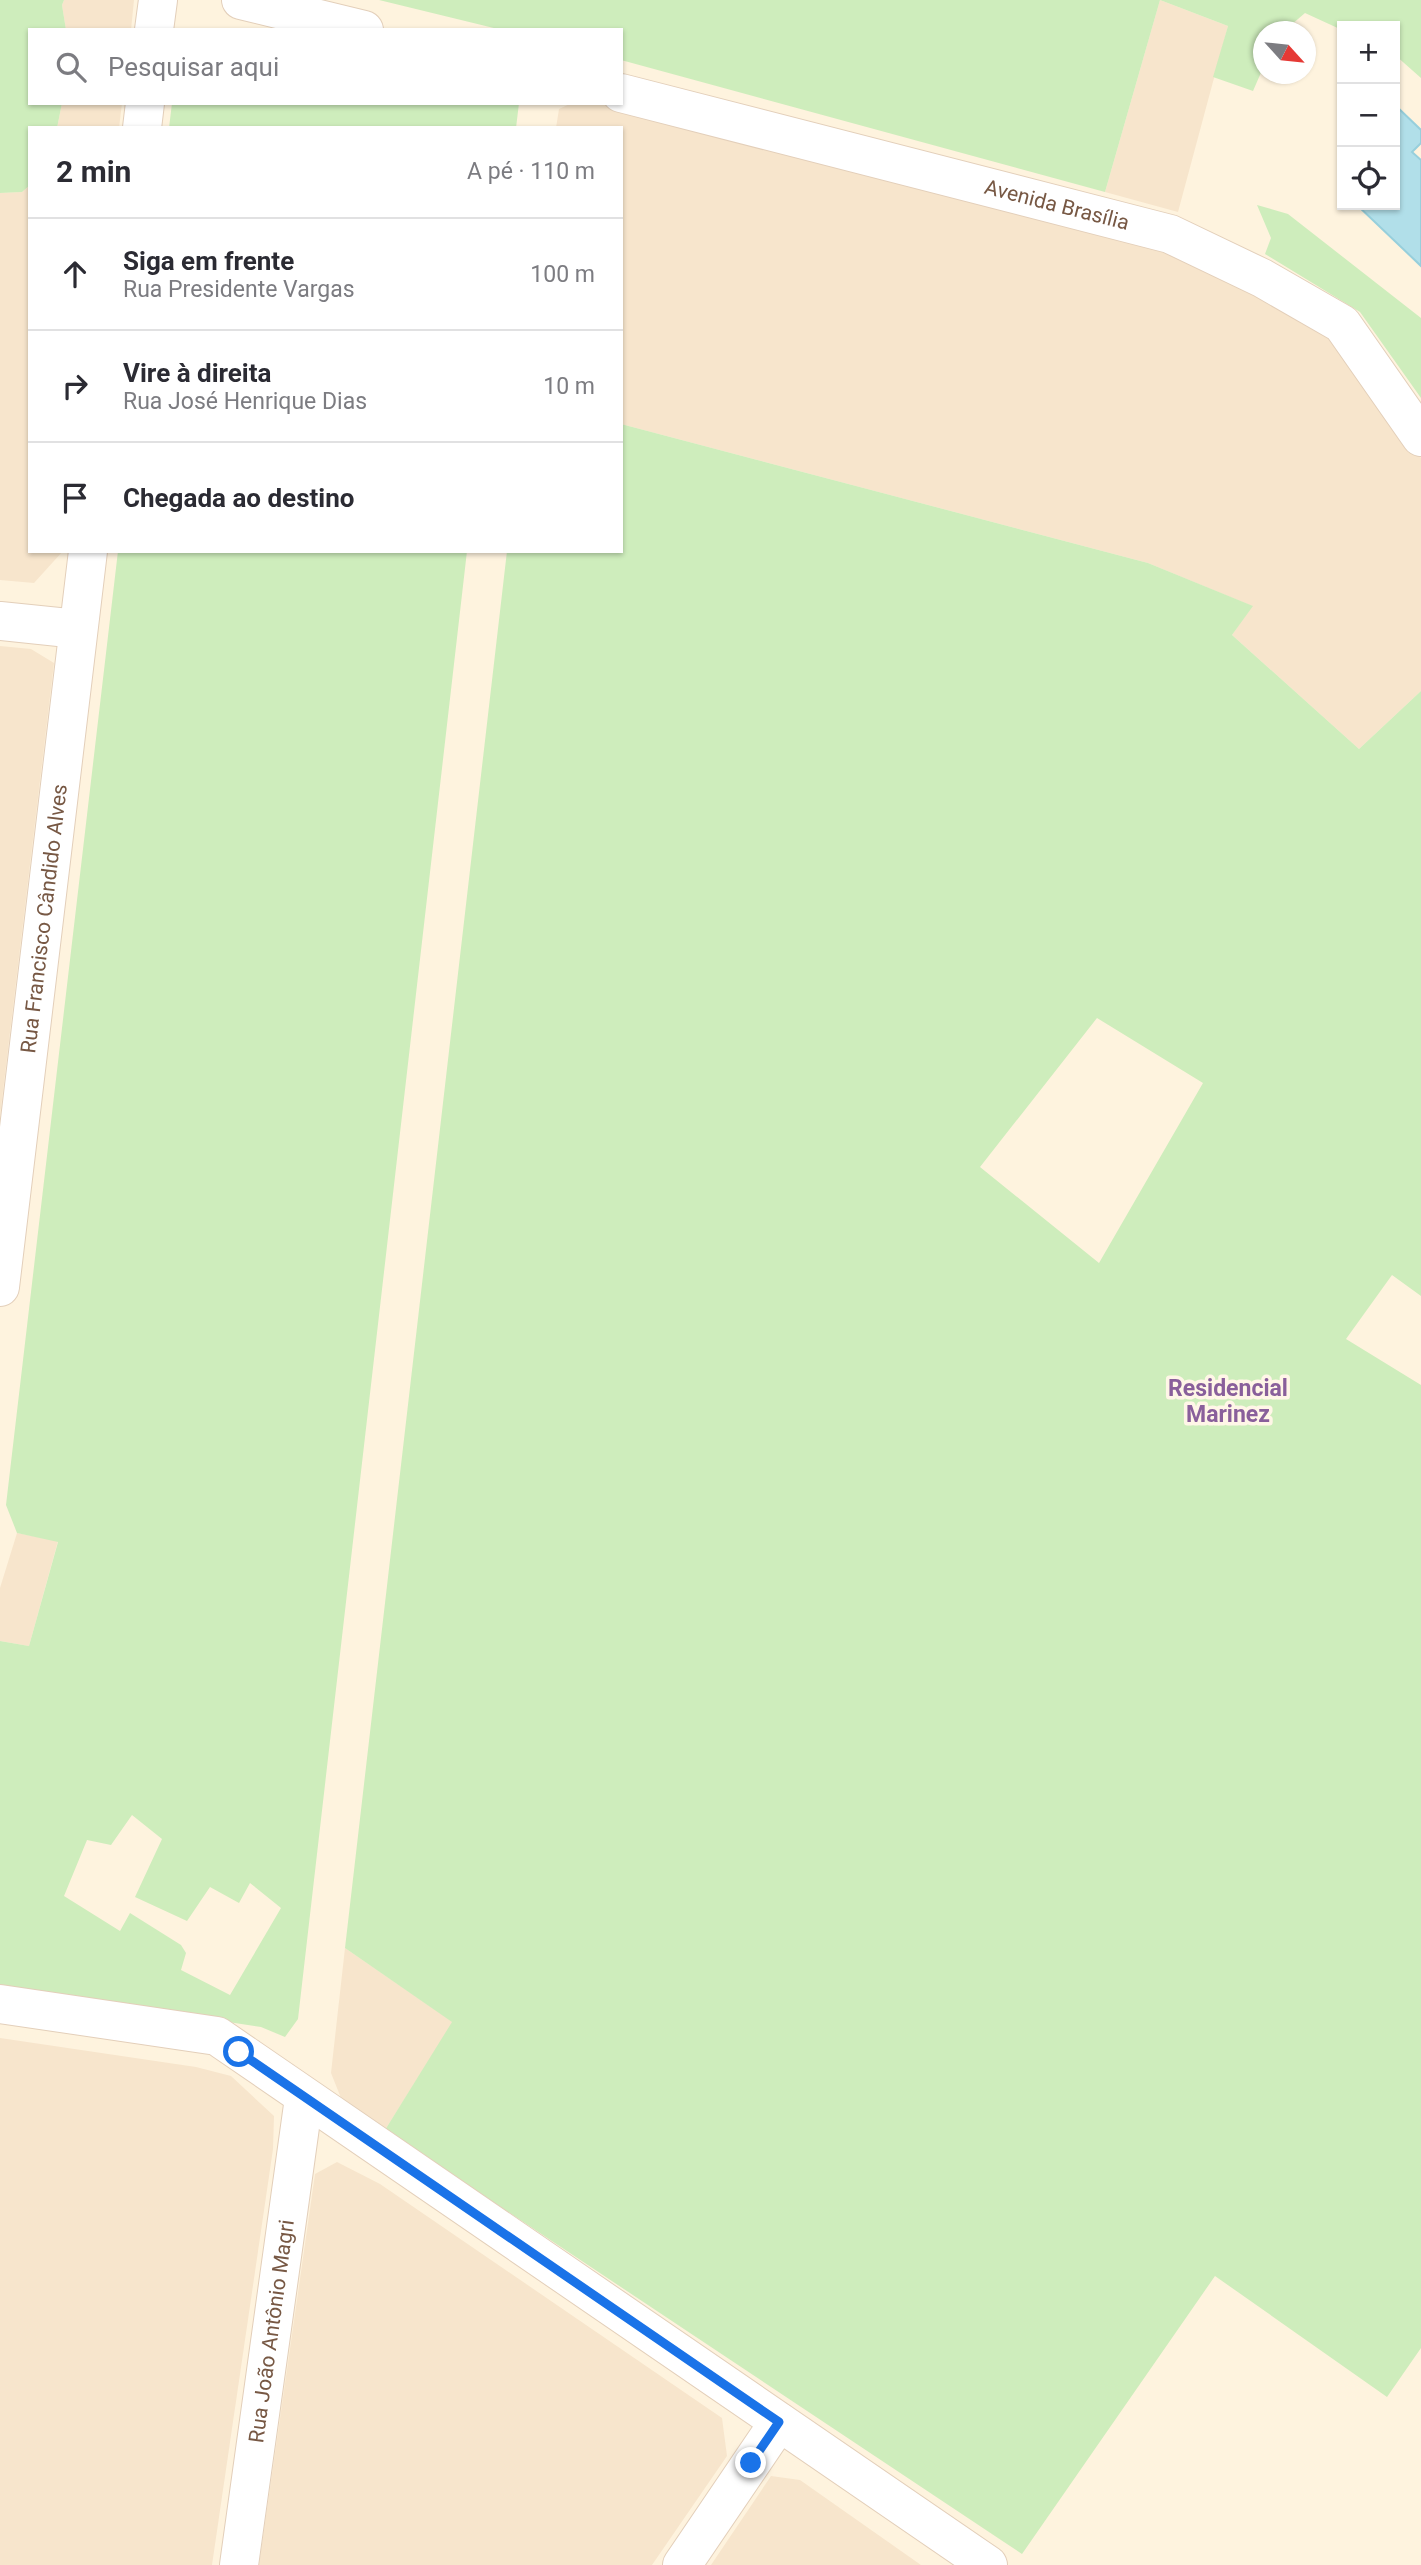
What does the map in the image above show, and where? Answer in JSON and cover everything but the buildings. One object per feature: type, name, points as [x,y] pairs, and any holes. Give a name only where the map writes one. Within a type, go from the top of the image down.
[{"type":"street","points":[[154,28],[158,0]]},
{"type":"street","points":[[241,0],[356,28]]},
{"type":"street","name":"Avenida Brasília","points":[[623,94],[1170,234],[1262,278],[1342,324],[1421,437]]},
{"type":"street","points":[[142,126],[145,105]]},
{"type":"street","name":"Rua Francisco Cândido Alves","points":[[0,1287],[88,553]]},
{"type":"street","points":[[0,621],[78,629]]},
{"type":"street","points":[[0,2004],[217,2036],[988,2565]]},
{"type":"street","name":"Rua João Antônio Magri","points":[[239,2565],[304,2098]]},
{"type":"street","points":[[682,2565],[779,2422]]},
{"type":"shaded area","points":[[64,0],[134,0],[131,28],[66,28],[62,5]]},
{"type":"shaded area","points":[[1160,0],[1228,26],[1178,212],[1105,192]]},
{"type":"shaded area","points":[[62,105],[122,105],[119,126],[57,126]]},
{"type":"shaded area","points":[[568,105],[612,105],[1165,250],[1334,334],[1421,458],[1421,691],[1359,749],[1232,635],[1252,606],[1148,563],[623,425],[623,126],[556,126],[559,109]]},
{"type":"shaded area","points":[[28,187],[28,553],[61,553],[34,583],[0,580],[0,193],[22,192]]},
{"type":"shaded area","points":[[0,646],[31,649],[54,663],[0,1116]]},
{"type":"shaded area","points":[[17,1533],[58,1541],[29,1646],[0,1641],[0,1588]]},
{"type":"shaded area","points":[[345,1948],[453,2022],[385,2130],[343,2103],[331,2073]]},
{"type":"shaded area","points":[[0,2038],[196,2067],[231,2076],[274,2116],[273,2149],[212,2565],[0,2565]]},
{"type":"shaded area","points":[[337,2162],[380,2184],[722,2418],[727,2456],[652,2565],[259,2565],[315,2174]]},
{"type":"shaded area","points":[[771,2476],[800,2480],[921,2565],[711,2565]]},
{"type":"green space","points":[[0,0],[64,0],[62,5],[66,28],[28,28],[28,105],[62,105],[57,126],[28,126],[28,187],[22,192],[0,193]]},
{"type":"green space","points":[[379,0],[1160,0],[1105,192],[623,61],[623,28],[494,28]]},
{"type":"green space","points":[[1160,0],[1421,0],[1421,78],[1400,59],[1400,21],[1337,21],[1337,28],[1305,13],[1296,21],[1253,21],[1253,84],[1256,84],[1253,91],[1213,77],[1228,26]]},
{"type":"green space","points":[[172,105],[519,105],[516,126],[169,126]]},
{"type":"green space","points":[[1257,205],[1288,214],[1421,318],[1421,398],[1360,312],[1265,254],[1271,238]]},
{"type":"green space","points":[[623,425],[1148,563],[1253,606],[1232,635],[1359,749],[1421,691],[1421,1296],[1392,1275],[1346,1339],[1421,1385],[1421,2348],[1387,2397],[1215,2276],[1022,2554],[385,2130],[452,2022],[345,1948],[507,553],[623,553]],"holes":[[[1097,1018],[1203,1083],[1099,1263],[980,1167]]]},
{"type":"green space","points":[[118,553],[467,553],[298,2019],[285,2037],[261,2027],[0,1987],[0,1641],[29,1646],[58,1542],[17,1533],[6,1505]],"holes":[[[132,1815],[162,1839],[135,1897],[187,1921],[210,1887],[239,1903],[250,1883],[281,1908],[230,1995],[181,1970],[186,1953],[181,1945],[130,1913],[120,1931],[64,1896],[87,1840],[111,1845]]]},
{"type":"water","points":[[1400,110],[1421,130],[1421,143],[1412,152],[1421,160],[1421,266],[1362,210],[1400,210]]},
{"type":"district","name":"Residencial Marinez","points":[[1228,1401]]},
{"type":"route","points":[[239,2052],[779,2422],[751,2463]]}]
